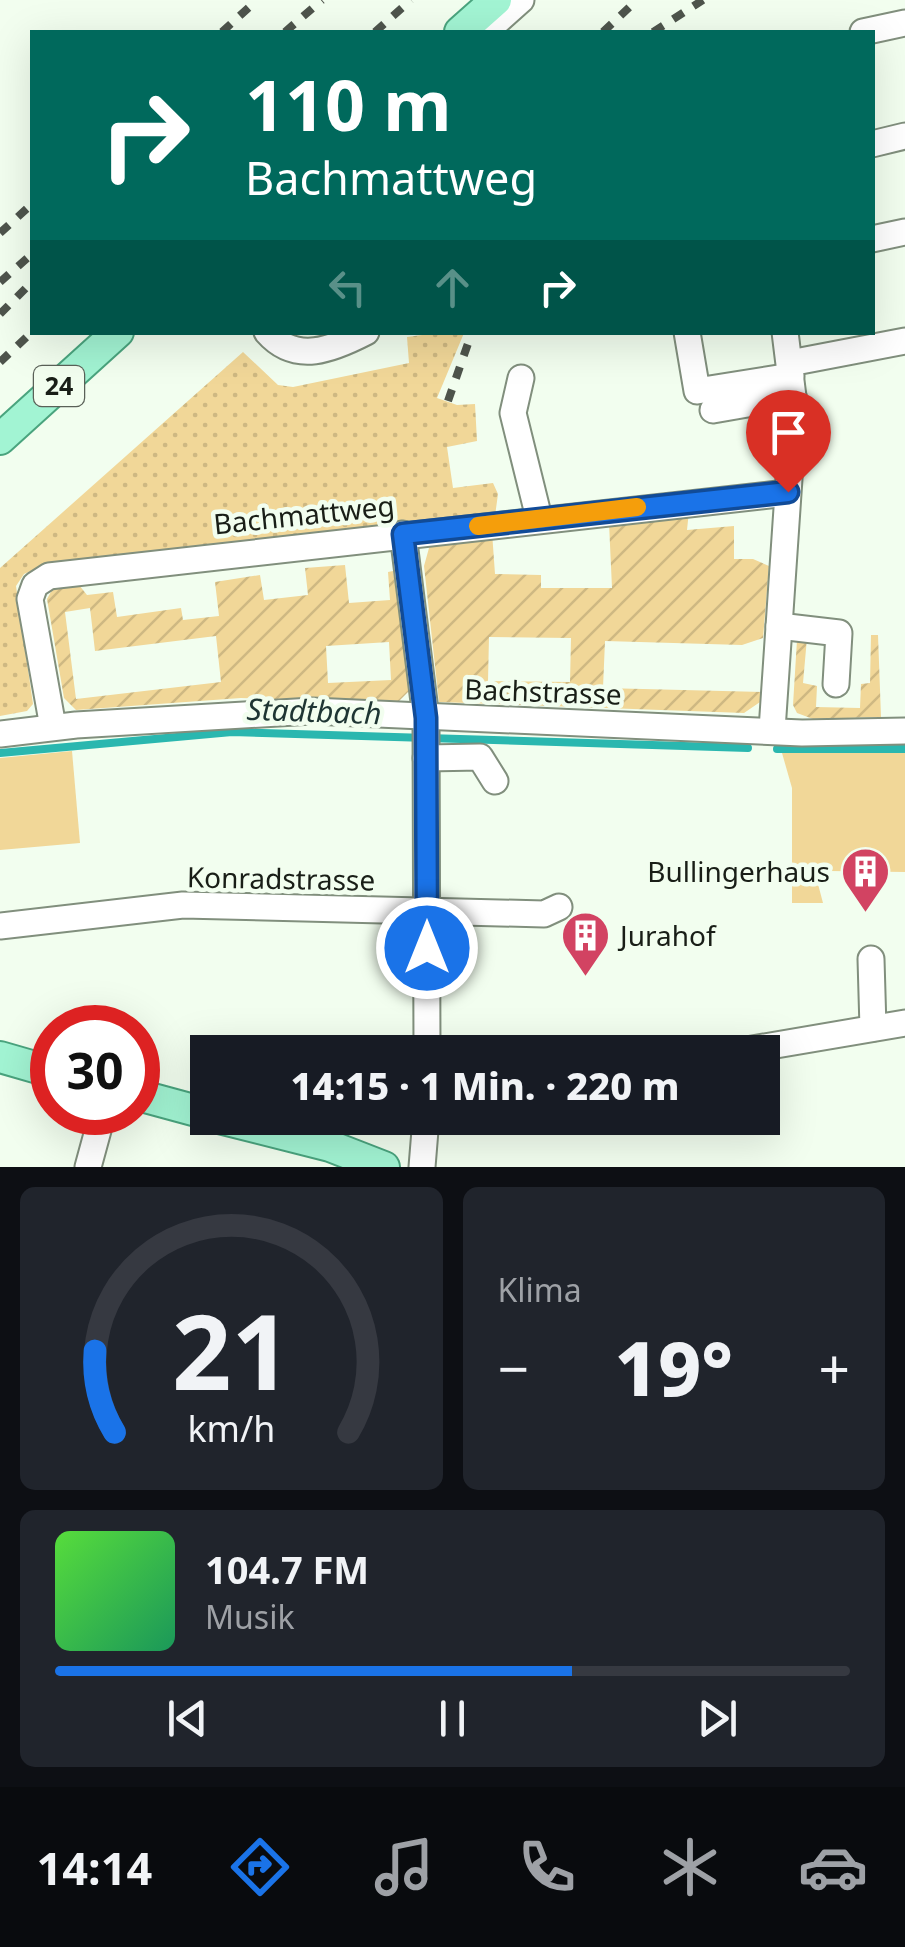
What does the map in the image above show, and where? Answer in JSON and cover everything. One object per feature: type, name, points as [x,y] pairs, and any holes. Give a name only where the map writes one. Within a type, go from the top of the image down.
[{"type":"main road","points":[[462,30],[496,0]]},
{"type":"main road","name":"24","points":[[0,439],[115,335]]},
{"type":"main road","points":[[0,1057],[30,1066]]},
{"type":"main road","points":[[160,1101],[190,1109]]},
{"type":"main road","points":[[292,1135],[384,1167]]},
{"type":"street","points":[[487,30],[521,0]]},
{"type":"street","points":[[872,30],[905,23]]},
{"type":"street","points":[[875,143],[905,136]]},
{"type":"street","points":[[875,239],[905,232]]},
{"type":"street","points":[[270,335],[301,353],[332,348],[360,335]]},
{"type":"street","points":[[688,335],[698,391],[791,378]]},
{"type":"street","points":[[772,730],[788,492],[791,378],[784,335]]},
{"type":"street","points":[[714,410],[791,378],[905,341]]},
{"type":"street","points":[[520,378],[514,413],[539,518]]},
{"type":"street","name":"Bachmattweg","points":[[53,727],[30,599],[35,585],[50,576],[788,492]]},
{"type":"street","points":[[403,534],[426,741],[426,1035]]},
{"type":"street","points":[[778,626],[839,634],[836,684]]},
{"type":"street","name":"Bachstrasse","points":[[0,734],[53,727],[312,712],[426,741],[772,730],[905,731]]},
{"type":"street","points":[[426,741],[480,757],[496,781]]},
{"type":"street","name":"Konradstrasse","points":[[0,913],[0,926],[183,905],[427,914],[544,914],[559,907]]},
{"type":"street","points":[[871,960],[873,1028]]},
{"type":"street","points":[[780,1044],[905,1022]]},
{"type":"street","points":[[88,1167],[97,1135]]},
{"type":"street","points":[[422,1167],[425,1135]]},
{"type":"shaded area","points":[[463,335],[437,398],[457,405],[475,404],[477,441],[447,447],[453,488],[493,483],[498,494],[495,516],[42,566],[24,574],[16,586],[33,704],[27,711],[0,716],[0,568],[243,352],[278,385],[293,387],[409,363],[407,337]]},
{"type":"shaded area","points":[[689,511],[687,530],[734,526],[734,559],[753,559],[769,566],[763,638],[742,645],[605,641],[603,688],[763,692],[763,700],[744,713],[439,702],[424,566],[429,548],[437,539],[492,532],[495,574],[541,575],[541,588],[612,588],[609,523]],"holes":[[[489,637],[571,638],[570,682],[488,681]]]},
{"type":"shaded area","points":[[345,565],[349,603],[390,600],[388,572],[393,571],[411,689],[397,703],[241,698],[76,710],[64,698],[47,599],[53,588],[79,585],[87,595],[113,592],[117,617],[181,608],[183,620],[219,616],[215,582],[260,575],[264,600],[308,595],[305,568]],"holes":[[[90,608],[95,651],[216,636],[221,682],[76,699],[65,612]],[[389,642],[391,680],[328,683],[326,646]]]},
{"type":"shaded area","points":[[871,635],[878,635],[881,717],[813,719],[797,713],[793,705],[797,640],[807,638],[803,683],[817,686],[816,707],[860,708],[861,684],[870,683]]},
{"type":"shaded area","points":[[72,751],[80,843],[0,850],[0,758]]},
{"type":"shaded area","points":[[905,752],[905,872],[829,871],[818,884],[823,903],[792,903],[792,788],[782,753]]},
{"type":"waterway","name":"Stadtbach","points":[[0,753],[232,732],[748,748]]},
{"type":"waterway","name":"Stadtbach","points":[[777,749],[905,749]]},
{"type":"railway","points":[[224,30],[257,0]]},
{"type":"railway","points":[[287,30],[322,0]]},
{"type":"railway","points":[[377,30],[411,0]]},
{"type":"railway","points":[[605,30],[637,0]]},
{"type":"railway","points":[[656,30],[703,0]]},
{"type":"railway","points":[[0,233],[30,206]]},
{"type":"railway","points":[[0,282],[30,256]]},
{"type":"railway","points":[[0,314],[30,284]]},
{"type":"railway","points":[[0,362],[30,334]]},
{"type":"railway","points":[[448,401],[471,335]]},
{"type":"slow traffic","points":[[478,526],[637,507]]},
{"type":"place","name":"Bullingerhaus","points":[[865,914]]},
{"type":"place","name":"Jurahof","points":[[585,978]]},
{"type":"route","points":[[427,948],[426,718],[403,534],[788,492]]}]
